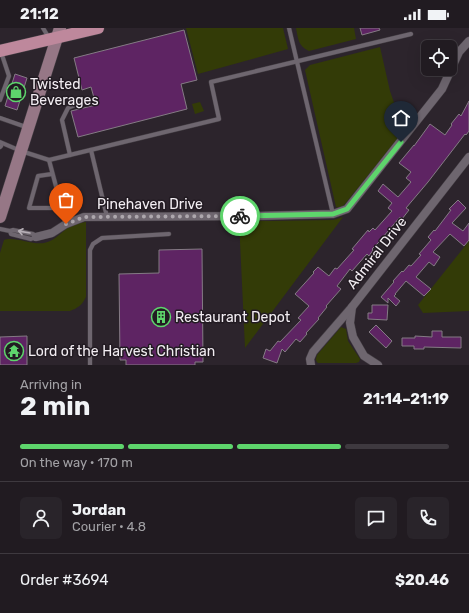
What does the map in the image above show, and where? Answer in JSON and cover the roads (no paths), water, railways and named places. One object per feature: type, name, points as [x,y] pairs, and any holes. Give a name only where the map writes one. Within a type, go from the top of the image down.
[{"type":"main road","points":[[0,50],[56,35],[98,28]]},
{"type":"street","points":[[1,213],[56,35]]},
{"type":"street","name":"Pinehaven Drive","points":[[36,237],[52,233],[66,224],[84,217],[333,214],[347,209],[442,89],[459,52],[469,41]]},
{"type":"street","name":"Admiral Drive","points":[[312,365],[310,359],[313,352],[352,306],[469,157]]},
{"type":"street","points":[[352,306],[350,323],[353,337],[364,356],[378,365]]},
{"type":"lane","points":[[43,28],[56,35]]},
{"type":"lane","points":[[289,28],[333,214]]},
{"type":"lane","points":[[1,145],[49,160],[219,119],[212,82],[411,34]]},
{"type":"lane","points":[[0,50],[8,76],[0,100]]},
{"type":"lane","points":[[70,155],[62,120],[68,108],[80,103]]},
{"type":"lane","points":[[0,118],[28,127]]},
{"type":"lane","points":[[91,150],[107,217]]},
{"type":"lane","points":[[49,160],[66,224]]},
{"type":"lane","points":[[52,174],[38,176],[29,208],[61,208]]},
{"type":"lane","points":[[0,229],[10,231],[11,234],[31,239],[36,237]]},
{"type":"lane","points":[[90,365],[90,250],[93,244],[102,238],[169,234]]},
{"type":"place","name":"Twisted Beverages","points":[[16,92]]},
{"type":"place","name":"Restaurant Depot","points":[[161,317]]},
{"type":"place","name":"Lord of the Harvest Christian","points":[[14,351]]}]
